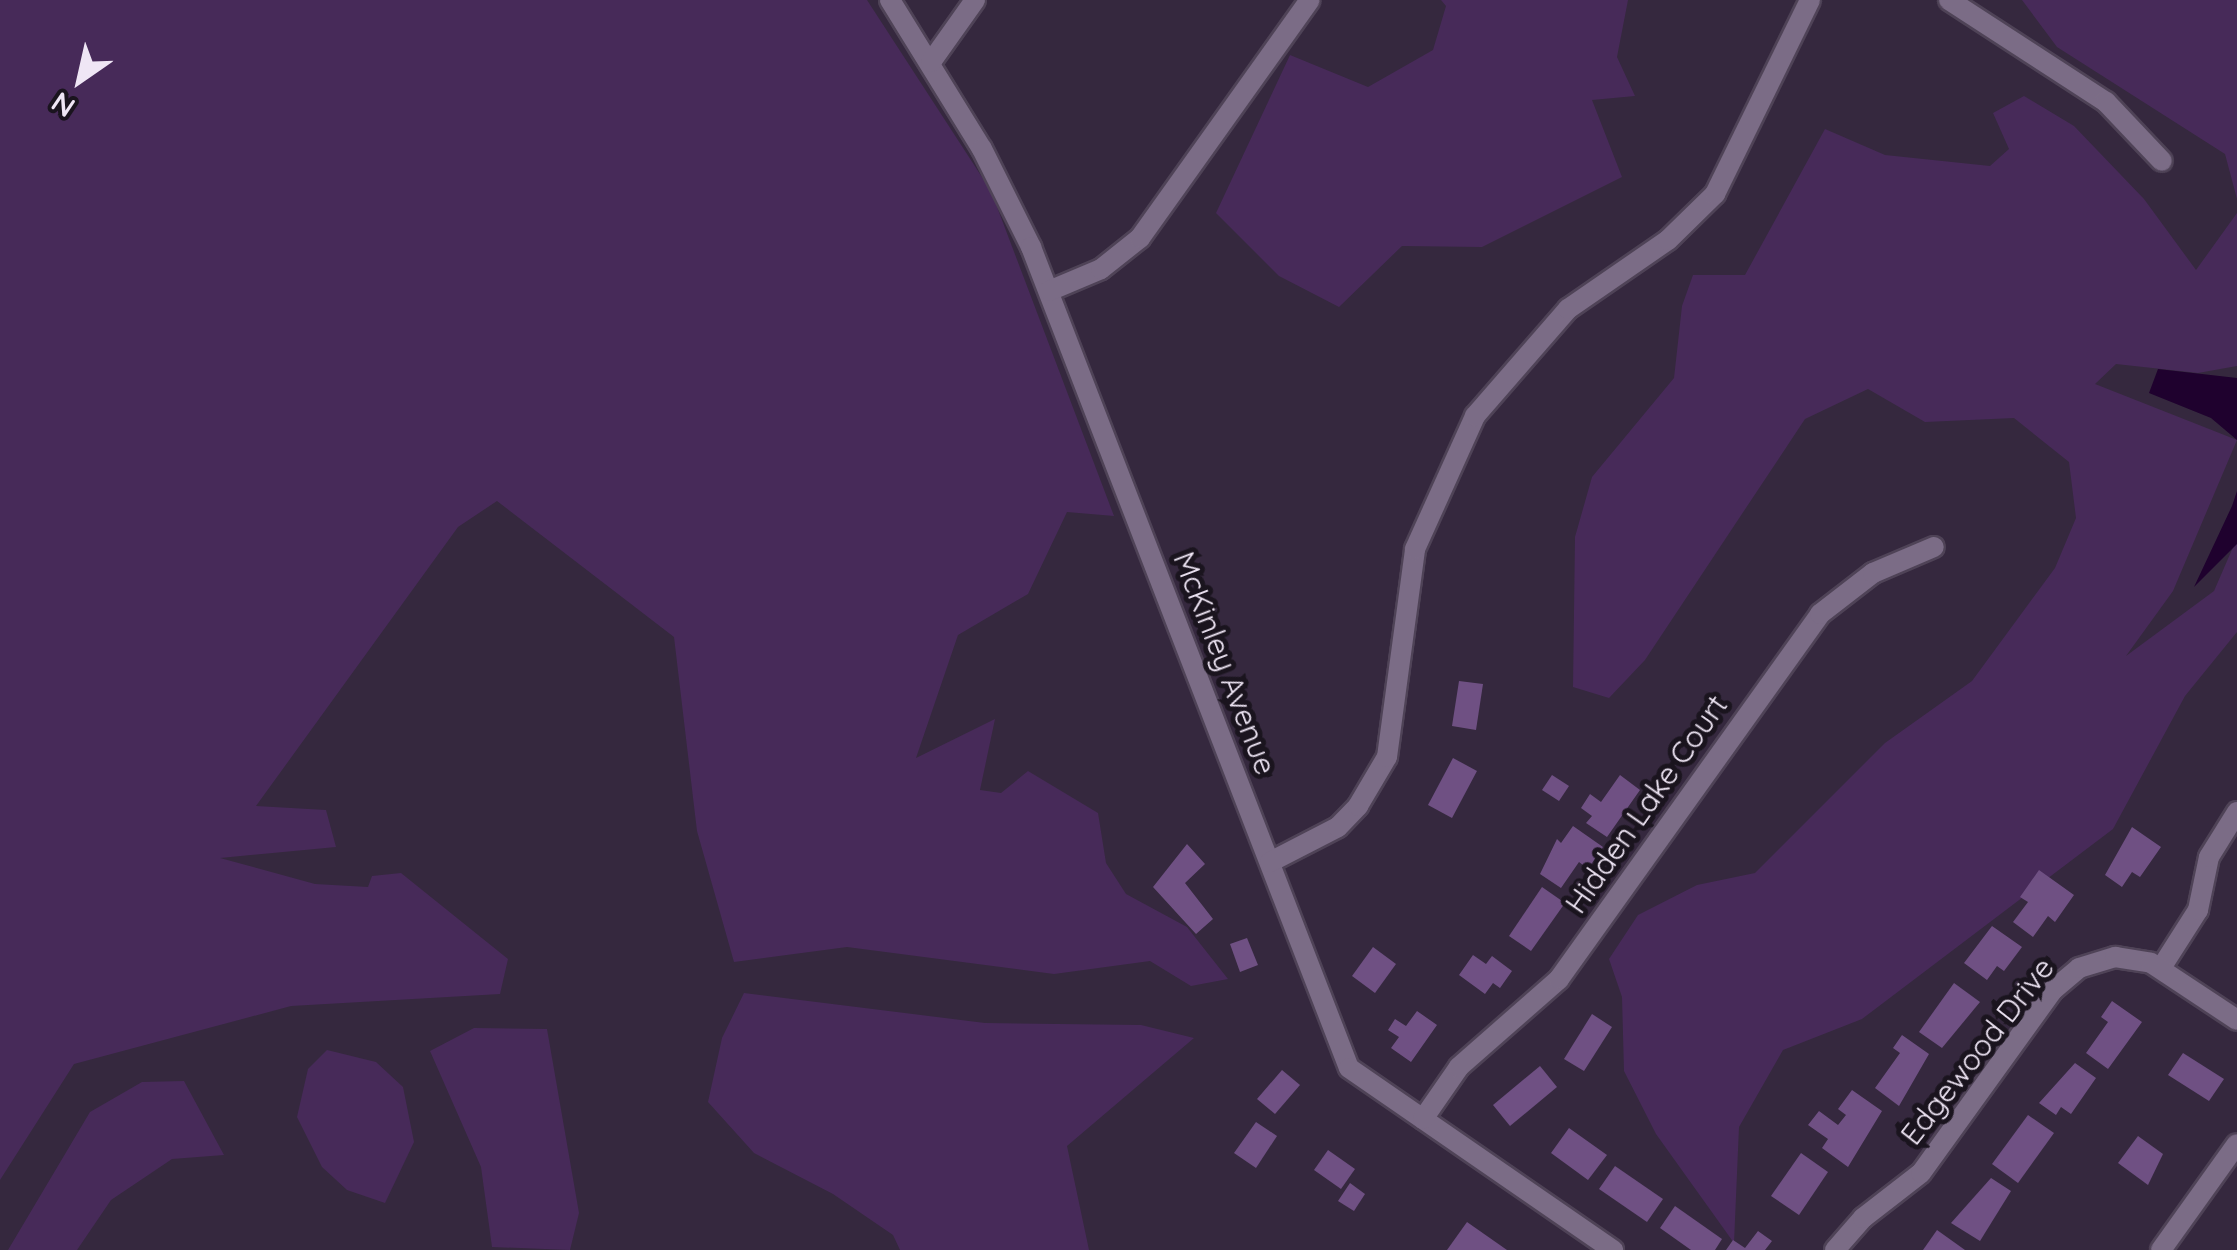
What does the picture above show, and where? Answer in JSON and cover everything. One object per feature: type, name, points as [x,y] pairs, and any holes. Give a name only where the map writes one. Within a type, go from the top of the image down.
[{"type":"street","name":"McKinley Avenue","points":[[890,0],[982,148],[1049,291],[1350,1068],[1614,1250]]},
{"type":"street","points":[[931,62],[975,0]]},
{"type":"street","points":[[1049,291],[1101,269],[1140,238],[1310,0]]},
{"type":"street","points":[[1270,862],[1338,827],[1375,783],[1387,757],[1415,549],[1475,416],[1557,320],[1668,240],[1714,194],[1810,0]]},
{"type":"street","points":[[1948,0],[2106,102],[2162,161]]},
{"type":"street","name":"Hidden Lake Court","points":[[1423,1119],[1459,1068],[1559,979],[1820,614],[1872,573],[1934,547]]},
{"type":"street","points":[[2161,968],[2198,910],[2209,857],[2237,812]]},
{"type":"street","name":"Edgewood Drive","points":[[1836,1250],[1863,1218],[1920,1172],[2064,978],[2114,957],[2161,968],[2237,1020]]},
{"type":"street","points":[[2162,1250],[2237,1144]]},
{"type":"shaded area","points":[[0,0],[867,0],[991,191],[1114,516],[1067,512],[1028,594],[958,635],[916,758],[995,719],[980,790],[1001,793],[1028,771],[1098,813],[1106,863],[1126,894],[1187,927],[1228,979],[1191,986],[1150,961],[1054,974],[847,947],[734,962],[697,831],[674,637],[497,501],[458,527],[256,806],[326,810],[336,847],[220,858],[315,884],[368,887],[372,876],[401,873],[508,959],[500,994],[291,1006],[74,1064],[0,1180]]},
{"type":"shaded area","points":[[1441,0],[1628,0],[1617,57],[1635,96],[1592,100],[1622,177],[1482,247],[1402,246],[1339,307],[1279,276],[1216,213],[1290,55],[1368,87],[1433,50],[1446,6]]},
{"type":"shaded area","points":[[2022,0],[2237,0],[2237,199],[2225,154],[2057,47]]},
{"type":"shaded area","points":[[2024,96],[2074,126],[2144,199],[2196,270],[2237,213],[2237,366],[2198,373],[2116,364],[2095,384],[2237,440],[2173,591],[2126,656],[2214,591],[2237,538],[2237,632],[2185,696],[2113,829],[1862,1019],[1783,1050],[1739,1127],[1734,1243],[1656,1134],[1624,1071],[1622,997],[1609,959],[1638,915],[1697,885],[1755,873],[1885,743],[1972,681],[2055,568],[2076,518],[2069,462],[2014,418],[1925,422],[1868,389],[1805,419],[1645,660],[1609,698],[1573,687],[1575,537],[1592,477],[1674,378],[1682,306],[1693,275],[1745,275],[1825,129],[1885,155],[1990,166],[2009,149],[1993,113]]},
{"type":"shaded area","points":[[2158,369],[2237,378],[2237,440],[2211,418],[2149,393]]},
{"type":"shaded area","points":[[2237,491],[2237,544],[2194,587],[2232,506]]},
{"type":"shaded area","points":[[744,993],[985,1023],[1141,1025],[1194,1038],[1067,1146],[1089,1250],[900,1250],[893,1235],[833,1194],[754,1153],[708,1102],[722,1038]]},
{"type":"shaded area","points":[[474,1028],[547,1029],[579,1213],[570,1250],[492,1247],[481,1167],[430,1051]]},
{"type":"shaded area","points":[[327,1050],[376,1062],[403,1087],[414,1142],[385,1203],[347,1190],[322,1167],[297,1117],[308,1069]]},
{"type":"shaded area","points":[[184,1081],[224,1155],[172,1159],[111,1200],[77,1250],[8,1250],[90,1112],[142,1082]]},
{"type":"building","points":[[1459,681],[1483,684],[1476,730],[1452,726]]},
{"type":"building","points":[[1453,758],[1477,771],[1452,818],[1428,805]]},
{"type":"building","points":[[1552,775],[1569,786],[1559,801],[1542,790]]},
{"type":"building","points":[[1620,775],[1640,790],[1607,837],[1586,823],[1592,816],[1581,808],[1590,794],[1601,802]]},
{"type":"building","points":[[1573,826],[1603,847],[1588,869],[1579,862],[1561,888],[1540,874],[1557,839],[1561,843]]},
{"type":"building","points":[[2132,827],[2161,847],[2140,877],[2132,872],[2122,887],[2105,875]]},
{"type":"building","points":[[1187,844],[1205,864],[1185,883],[1213,919],[1196,934],[1153,887]]},
{"type":"building","points":[[2039,870],[2074,895],[2055,922],[2048,916],[2033,937],[2013,922],[2028,902],[2020,897]]},
{"type":"building","points":[[1542,887],[1565,903],[1531,951],[1509,936]]},
{"type":"building","points":[[1992,926],[2022,947],[2004,971],[1997,966],[1987,980],[1964,963]]},
{"type":"building","points":[[1247,938],[1258,965],[1240,972],[1230,944]]},
{"type":"building","points":[[1373,947],[1396,964],[1375,993],[1352,976]]},
{"type":"building","points":[[1473,955],[1486,964],[1492,956],[1512,971],[1500,988],[1493,983],[1485,994],[1459,975]]},
{"type":"building","points":[[1954,983],[1980,1002],[1942,1048],[1919,1032]]},
{"type":"building","points":[[2112,1001],[2142,1022],[2108,1069],[2086,1053],[2108,1022],[2101,1017]]},
{"type":"building","points":[[1417,1011],[1437,1025],[1411,1062],[1391,1048],[1399,1037],[1388,1030],[1395,1019],[1406,1026]]},
{"type":"building","points":[[1592,1014],[1612,1027],[1584,1071],[1564,1059]]},
{"type":"building","points":[[1902,1035],[1929,1054],[1899,1106],[1875,1088],[1900,1053],[1893,1048]]},
{"type":"building","points":[[2183,1053],[2224,1079],[2209,1101],[2168,1075]]},
{"type":"building","points":[[2075,1063],[2096,1078],[2071,1114],[2061,1107],[2056,1115],[2039,1103]]},
{"type":"building","points":[[1540,1066],[1557,1087],[1510,1126],[1493,1105]]},
{"type":"building","points":[[1282,1070],[1300,1085],[1275,1114],[1257,1099]]},
{"type":"building","points":[[1852,1090],[1882,1111],[1848,1167],[1822,1148],[1828,1139],[1808,1125],[1819,1111],[1838,1125],[1846,1115],[1838,1109]]},
{"type":"building","points":[[2028,1115],[2054,1133],[2018,1183],[1992,1164]]},
{"type":"building","points":[[1256,1122],[1277,1136],[1256,1168],[1234,1153]]},
{"type":"building","points":[[1569,1128],[1607,1155],[1588,1180],[1551,1153]]},
{"type":"building","points":[[2138,1136],[2163,1154],[2148,1185],[2118,1163]]},
{"type":"building","points":[[1328,1150],[1355,1169],[1341,1189],[1314,1170]]},
{"type":"building","points":[[1801,1153],[1828,1172],[1799,1215],[1771,1196]]},
{"type":"building","points":[[1615,1166],[1663,1199],[1647,1222],[1599,1189]]},
{"type":"building","points":[[1991,1178],[2011,1191],[1980,1241],[1951,1223]]},
{"type":"building","points":[[1350,1183],[1365,1194],[1354,1211],[1338,1201]]},
{"type":"building","points":[[1675,1206],[1722,1239],[1715,1250],[1691,1250],[1660,1228]]},
{"type":"building","points":[[1467,1222],[1507,1250],[1447,1250]]},
{"type":"building","points":[[1937,1230],[1965,1250],[1923,1250]]},
{"type":"building","points":[[1758,1231],[1772,1241],[1765,1250],[1726,1250],[1733,1240],[1745,1248]]}]
